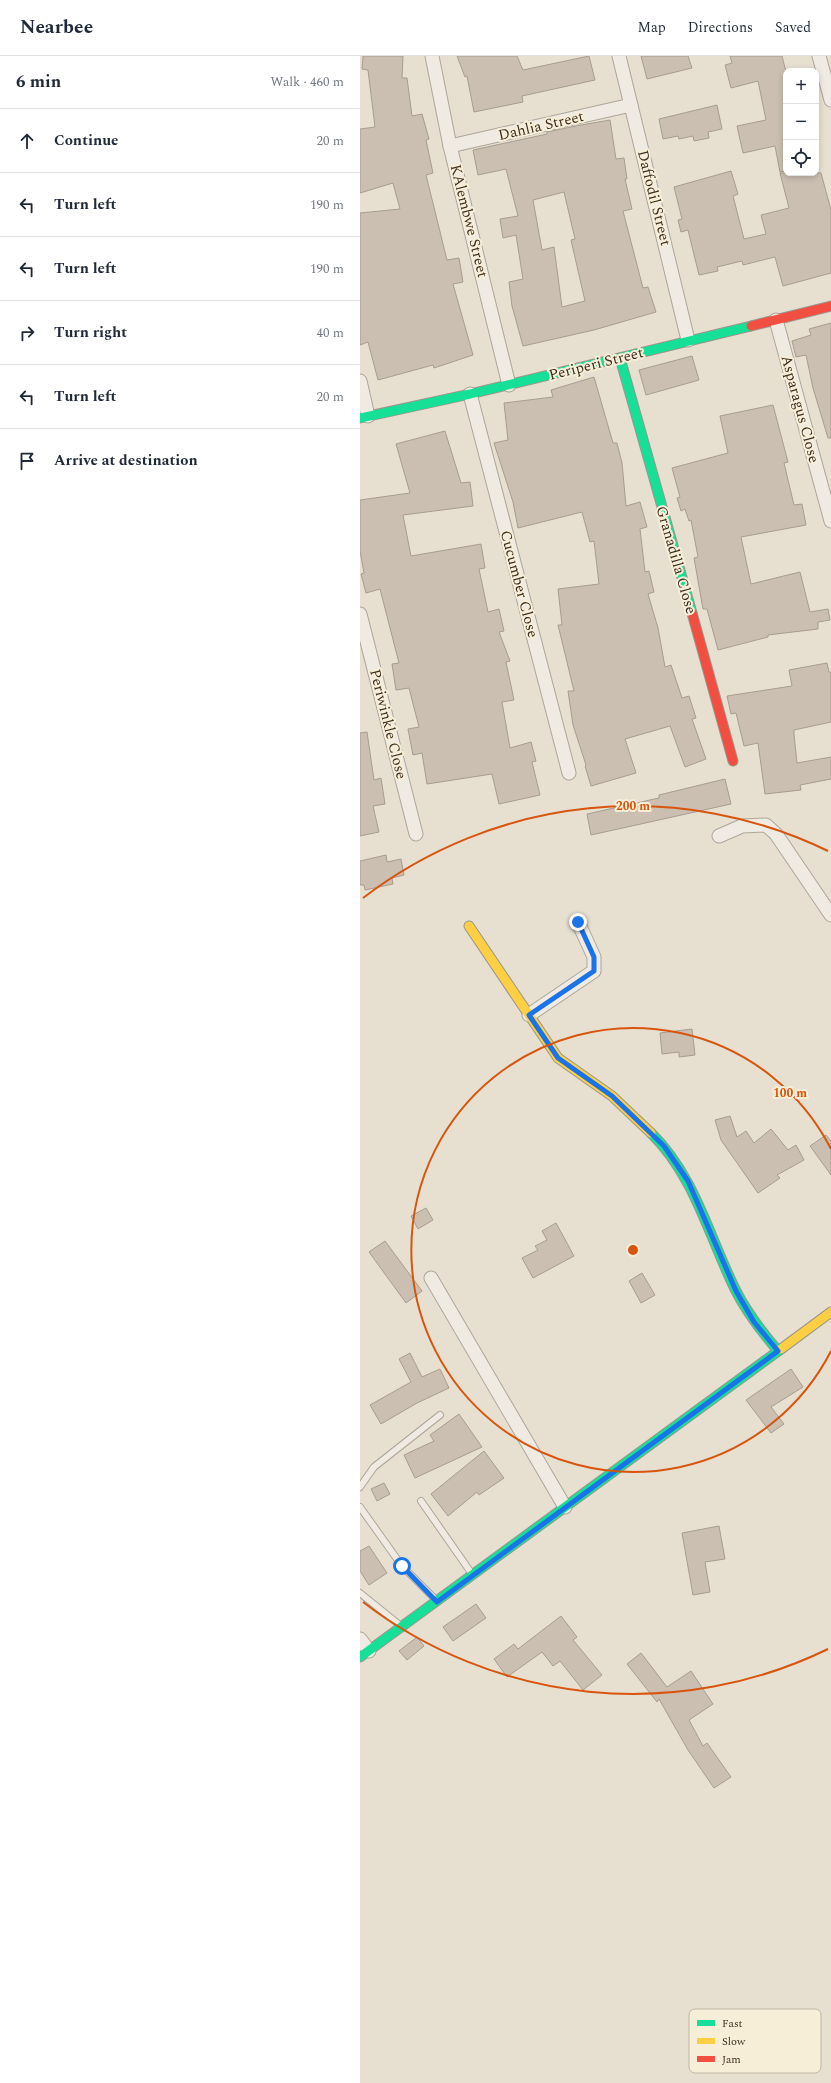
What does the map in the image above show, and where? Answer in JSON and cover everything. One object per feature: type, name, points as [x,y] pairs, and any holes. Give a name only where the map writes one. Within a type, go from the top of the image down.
[{"type":"street","name":"KAlembwe Street","points":[[432,56],[450,146],[509,385]]},
{"type":"street","name":"Daffodil Street","points":[[619,56],[688,340]]},
{"type":"street","points":[[819,56],[831,100]]},
{"type":"street","name":"Dahlia Street","points":[[450,146],[632,105]]},
{"type":"street","name":"Periperi Street","points":[[364,417],[509,385],[831,306]]},
{"type":"street","name":"Asparagus Close","points":[[776,320],[831,522]]},
{"type":"street","name":"Granadilla Close","points":[[620,358],[733,761]]},
{"type":"street","points":[[360,382],[364,417]]},
{"type":"street","name":"Cucumber Close","points":[[470,394],[570,773]]},
{"type":"street","name":"Periwinkle Close","points":[[360,614],[416,834]]},
{"type":"street","points":[[719,836],[742,826],[766,825],[776,834],[831,915]]},
{"type":"street","points":[[529,1015],[594,971],[594,957],[578,922]]},
{"type":"street","points":[[469,926],[558,1058],[612,1096],[664,1146],[688,1181],[736,1291],[754,1322],[778,1351]]},
{"type":"street","points":[[431,1278],[565,1507]]},
{"type":"street","points":[[360,1639],[364,1654],[831,1312]]},
{"type":"lane","points":[[360,1487],[374,1467],[440,1415]]},
{"type":"lane","points":[[421,1501],[473,1575]]},
{"type":"lane","points":[[360,1507],[402,1566],[437,1602]]},
{"type":"lane","points":[[360,1593],[402,1627]]},
{"type":"building","points":[[363,56],[403,56],[402,78],[407,78],[412,116],[422,114],[429,139],[426,140],[433,173],[426,175],[447,260],[459,258],[463,282],[453,284],[473,355],[434,368],[433,365],[378,380],[368,342],[360,345],[360,213],[400,209],[393,183],[360,193],[360,129],[375,127],[368,70],[362,69]]},
{"type":"building","points":[[457,56],[517,56],[523,70],[589,56],[595,80],[522,96],[523,102],[474,112],[467,76],[465,77]]},
{"type":"building","points":[[641,56],[688,56],[692,68],[647,79]]},
{"type":"building","points":[[730,56],[782,56],[785,68],[783,68],[783,172],[780,172],[775,146],[743,153],[737,126],[766,120],[758,81],[731,88],[725,65],[732,63]]},
{"type":"building","points":[[717,105],[722,129],[708,132],[709,138],[694,141],[693,136],[679,139],[678,136],[663,139],[659,119]]},
{"type":"building","points":[[610,120],[616,159],[624,158],[627,179],[625,179],[632,209],[623,211],[643,288],[648,287],[656,312],[594,330],[523,346],[512,306],[509,282],[523,279],[516,235],[503,238],[500,219],[518,216],[506,169],[478,175],[473,150],[581,125]],"holes":[[[564,192],[575,239],[571,240],[585,301],[562,307],[554,247],[542,250],[533,200]]]},
{"type":"building","points":[[731,171],[738,194],[733,196],[744,239],[766,234],[761,215],[789,208],[780,173],[783,173],[783,176],[819,176],[819,173],[821,173],[831,210],[831,273],[783,286],[775,257],[743,265],[742,261],[717,267],[718,271],[699,275],[688,230],[681,232],[678,220],[682,219],[674,187]]},
{"type":"building","points":[[831,323],[831,438],[828,438],[813,388],[806,355],[796,357],[792,341],[811,335],[809,329]]},
{"type":"building","points":[[692,356],[699,380],[646,395],[639,370]]},
{"type":"building","points":[[594,377],[613,443],[617,443],[622,463],[626,506],[640,502],[647,527],[640,529],[645,572],[649,571],[654,592],[648,594],[658,628],[665,667],[671,665],[682,698],[689,696],[696,718],[692,719],[706,759],[685,767],[670,726],[625,739],[636,773],[591,786],[573,725],[568,691],[574,691],[558,625],[562,625],[558,589],[599,584],[594,541],[590,542],[582,512],[518,528],[513,502],[494,443],[508,440],[504,403],[553,397],[551,390]]},
{"type":"building","points":[[773,405],[788,462],[784,463],[794,505],[802,504],[806,525],[741,537],[751,584],[800,572],[810,612],[828,609],[830,620],[818,622],[818,629],[768,635],[768,637],[718,650],[707,609],[703,609],[694,558],[698,557],[691,520],[689,521],[685,509],[681,511],[677,498],[680,497],[672,468],[728,453],[720,416]]},
{"type":"building","points":[[445,431],[461,483],[470,482],[473,506],[403,515],[411,556],[481,544],[485,568],[479,569],[488,612],[499,609],[504,631],[499,632],[510,661],[506,662],[514,700],[502,702],[510,748],[531,742],[536,761],[532,762],[540,795],[499,804],[492,774],[427,784],[422,753],[413,755],[408,729],[419,727],[409,688],[396,690],[392,664],[399,663],[380,589],[366,593],[361,574],[364,573],[360,551],[360,500],[410,493],[396,444]]},
{"type":"building","points":[[827,663],[829,672],[831,672],[831,722],[794,730],[794,734],[797,763],[831,757],[831,779],[800,785],[801,790],[765,794],[758,743],[744,746],[736,713],[731,714],[727,696],[792,686],[789,670]]},
{"type":"building","points":[[367,732],[374,780],[381,778],[385,804],[373,806],[379,832],[360,836],[360,733]]},
{"type":"building","points":[[725,779],[731,804],[591,835],[587,814],[659,798],[659,795]]},
{"type":"building","points":[[386,855],[387,862],[401,859],[404,875],[392,878],[393,884],[365,890],[364,885],[360,885],[360,861]]},
{"type":"building","points":[[692,1029],[695,1055],[679,1057],[679,1052],[662,1054],[660,1033]]},
{"type":"building","points":[[730,1116],[737,1137],[746,1131],[754,1143],[771,1129],[788,1150],[796,1145],[804,1160],[777,1175],[780,1178],[758,1193],[721,1140],[715,1120]]},
{"type":"building","points":[[826,1135],[831,1141],[831,1175],[810,1146]]},
{"type":"building","points":[[426,1208],[433,1220],[418,1229],[411,1216]]},
{"type":"building","points":[[556,1223],[574,1256],[533,1278],[522,1258],[538,1250],[535,1246],[547,1240],[542,1231]]},
{"type":"building","points":[[385,1241],[422,1291],[406,1303],[369,1252]]},
{"type":"building","points":[[642,1273],[655,1295],[641,1303],[629,1281]]},
{"type":"building","points":[[410,1353],[422,1377],[440,1369],[449,1388],[417,1403],[381,1424],[370,1405],[411,1382],[399,1359]]},
{"type":"building","points":[[791,1369],[803,1387],[771,1407],[784,1424],[771,1433],[746,1400]]},
{"type":"building","points":[[459,1414],[482,1447],[415,1478],[404,1455],[434,1441],[430,1435]]},
{"type":"building","points":[[484,1451],[504,1478],[479,1495],[477,1492],[448,1516],[431,1494]]},
{"type":"building","points":[[384,1483],[390,1494],[377,1501],[371,1489]]},
{"type":"building","points":[[719,1526],[725,1559],[705,1562],[710,1592],[693,1595],[682,1533]]},
{"type":"building","points":[[369,1546],[387,1573],[369,1585],[360,1571],[360,1551]]},
{"type":"building","points":[[476,1604],[486,1618],[453,1641],[443,1627]]},
{"type":"building","points":[[561,1616],[577,1637],[573,1640],[602,1675],[583,1690],[560,1661],[553,1666],[542,1652],[507,1677],[494,1659],[514,1644],[518,1649]]},
{"type":"building","points":[[417,1637],[424,1646],[407,1660],[399,1651]]},
{"type":"building","points":[[641,1653],[667,1687],[691,1671],[713,1704],[689,1720],[703,1746],[707,1743],[731,1777],[714,1788],[688,1750],[659,1699],[657,1702],[627,1664]]},
{"type":"traffic: fast","points":[[360,418],[470,394],[751,326]]},
{"type":"traffic: fast","points":[[620,358],[692,613]]},
{"type":"traffic: fast","points":[[651,1133],[679,1168],[690,1188],[740,1299],[755,1322],[778,1351]]},
{"type":"traffic: fast","points":[[360,1657],[781,1349]]},
{"type":"traffic: slow","points":[[469,926],[558,1058],[612,1096],[651,1133]]},
{"type":"traffic: slow","points":[[781,1349],[831,1312]]},
{"type":"traffic: jam","points":[[751,326],[831,306]]},
{"type":"traffic: jam","points":[[692,613],[733,761]]},
{"type":"route","points":[[402,1566],[437,1602],[778,1351],[754,1322],[736,1291],[688,1181],[664,1146],[612,1096],[558,1058],[529,1015],[594,971],[594,957],[578,922]]}]
